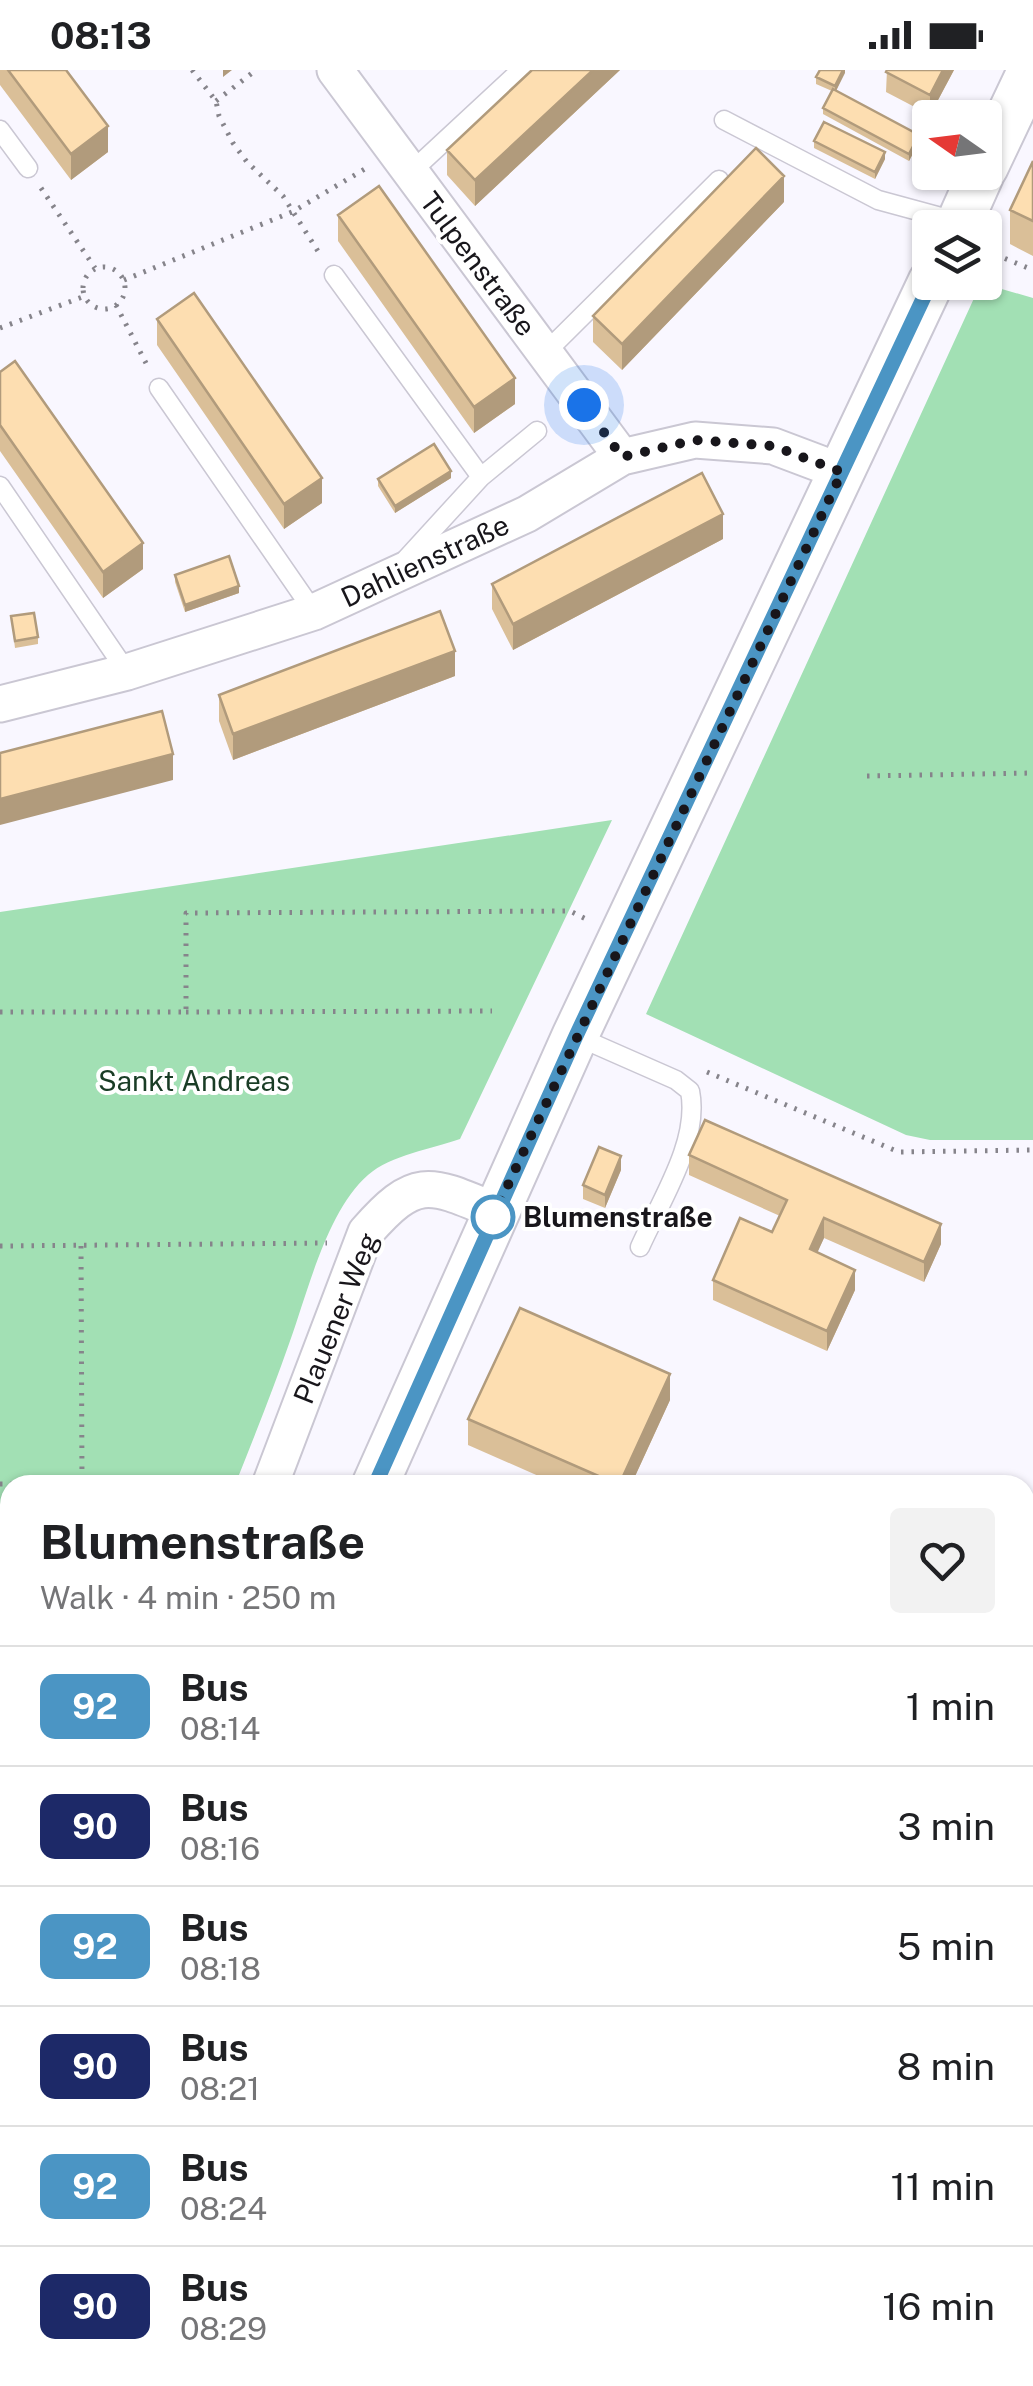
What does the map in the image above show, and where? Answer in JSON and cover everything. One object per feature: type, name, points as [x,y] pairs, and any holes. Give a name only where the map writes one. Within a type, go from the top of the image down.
[{"type":"street","name":"Tulpenstraße","points":[[335,70],[622,457]]},
{"type":"street","points":[[1002,132],[1031,70]]},
{"type":"street","points":[[379,1475],[622,936],[923,300]]},
{"type":"street","name":"Dahlienstraße","points":[[0,704],[127,672],[314,612],[527,514],[622,457],[695,440],[773,446],[842,472]]},
{"type":"street","name":"Plauener Weg","points":[[274,1475],[366,1232],[394,1200],[420,1188],[455,1194],[496,1211]]},
{"type":"lane","points":[[403,161],[521,70]]},
{"type":"lane","points":[[724,120],[878,200],[912,212]]},
{"type":"lane","points":[[0,130],[28,168]]},
{"type":"lane","points":[[545,354],[719,180]]},
{"type":"lane","points":[[334,275],[481,477]]},
{"type":"lane","points":[[159,388],[314,612]]},
{"type":"lane","points":[[388,578],[481,477],[538,431]]},
{"type":"lane","points":[[0,486],[127,672]]},
{"type":"lane","points":[[576,1036],[676,1080],[690,1091],[694,1111],[691,1133],[640,1247]]},
{"type":"path","points":[[192,70],[216,100],[219,116],[246,162],[282,196],[334,275]]},
{"type":"path","points":[[216,100],[256,70]]},
{"type":"path","points":[[124,280],[292,212],[403,161]]},
{"type":"path","points":[[28,168],[95,268]]},
{"type":"path","points":[[1002,257],[1033,270]]},
{"type":"path","points":[[85,296],[98,308],[116,305],[124,294],[124,280],[115,270],[95,268]]},
{"type":"path","points":[[85,296],[86,277],[95,268]]},
{"type":"path","points":[[0,328],[85,296]]},
{"type":"path","points":[[116,305],[159,388]]},
{"type":"path","points":[[868,776],[1033,772]]},
{"type":"path","points":[[186,1012],[186,914],[570,911],[622,936]]},
{"type":"path","points":[[0,1012],[492,1011]]},
{"type":"path","points":[[705,1071],[899,1152],[1033,1150]]},
{"type":"path","points":[[0,1246],[326,1243],[358,1254]]},
{"type":"path","points":[[81,1246],[82,1475]]},
{"type":"green space","points":[[1002,289],[1033,298],[1033,1140],[930,1140],[906,1135],[646,1014],[973,300],[1002,300]]},
{"type":"green space","name":"Sankt Andreas","points":[[612,820],[460,1139],[377,1168],[341,1209],[320,1253],[239,1475],[0,1475],[0,912]]},
{"type":"building","points":[[8,70],[66,70],[108,126],[71,154]]},
{"type":"building","points":[[532,70],[593,70],[475,180],[447,150]]},
{"type":"building","points":[[820,70],[843,70],[835,86],[816,77]]},
{"type":"building","points":[[887,70],[943,70],[930,95]]},
{"type":"building","points":[[833,89],[912,131],[912,148],[909,154],[823,108]]},
{"type":"building","points":[[824,122],[885,152],[875,172],[814,141]]},
{"type":"building","points":[[756,148],[784,176],[622,344],[593,316]]},
{"type":"building","points":[[1033,161],[1033,221],[1010,210]]},
{"type":"building","points":[[379,186],[515,378],[474,407],[338,215]]},
{"type":"building","points":[[194,293],[322,478],[284,504],[157,319]]},
{"type":"building","points":[[15,361],[143,543],[103,572],[0,425],[0,372]]},
{"type":"building","points":[[434,444],[451,471],[395,506],[378,479]]},
{"type":"building","points":[[702,473],[723,514],[513,624],[492,584]]},
{"type":"building","points":[[229,556],[239,586],[185,605],[175,575]]},
{"type":"building","points":[[440,611],[455,651],[233,734],[219,695]]},
{"type":"building","points":[[34,613],[38,637],[15,641],[11,616]]},
{"type":"building","points":[[162,711],[173,754],[0,799],[0,753]]},
{"type":"building","points":[[705,1120],[941,1224],[924,1262],[824,1218],[810,1249],[855,1270],[827,1331],[713,1280],[740,1218],[772,1232],[787,1200],[689,1155]]},
{"type":"building","points":[[599,1147],[621,1156],[605,1195],[583,1185]]},
{"type":"building","points":[[520,1308],[670,1374],[624,1475],[596,1475],[468,1419]]},
{"type":"bus line","name":"92","points":[[379,1475],[576,1036],[923,300]]},
{"type":"place","name":"Blumenstraße","points":[[493,1217]]},
{"type":"route","points":[[493,1217],[842,472],[773,446],[695,440],[622,457],[584,405]]}]
